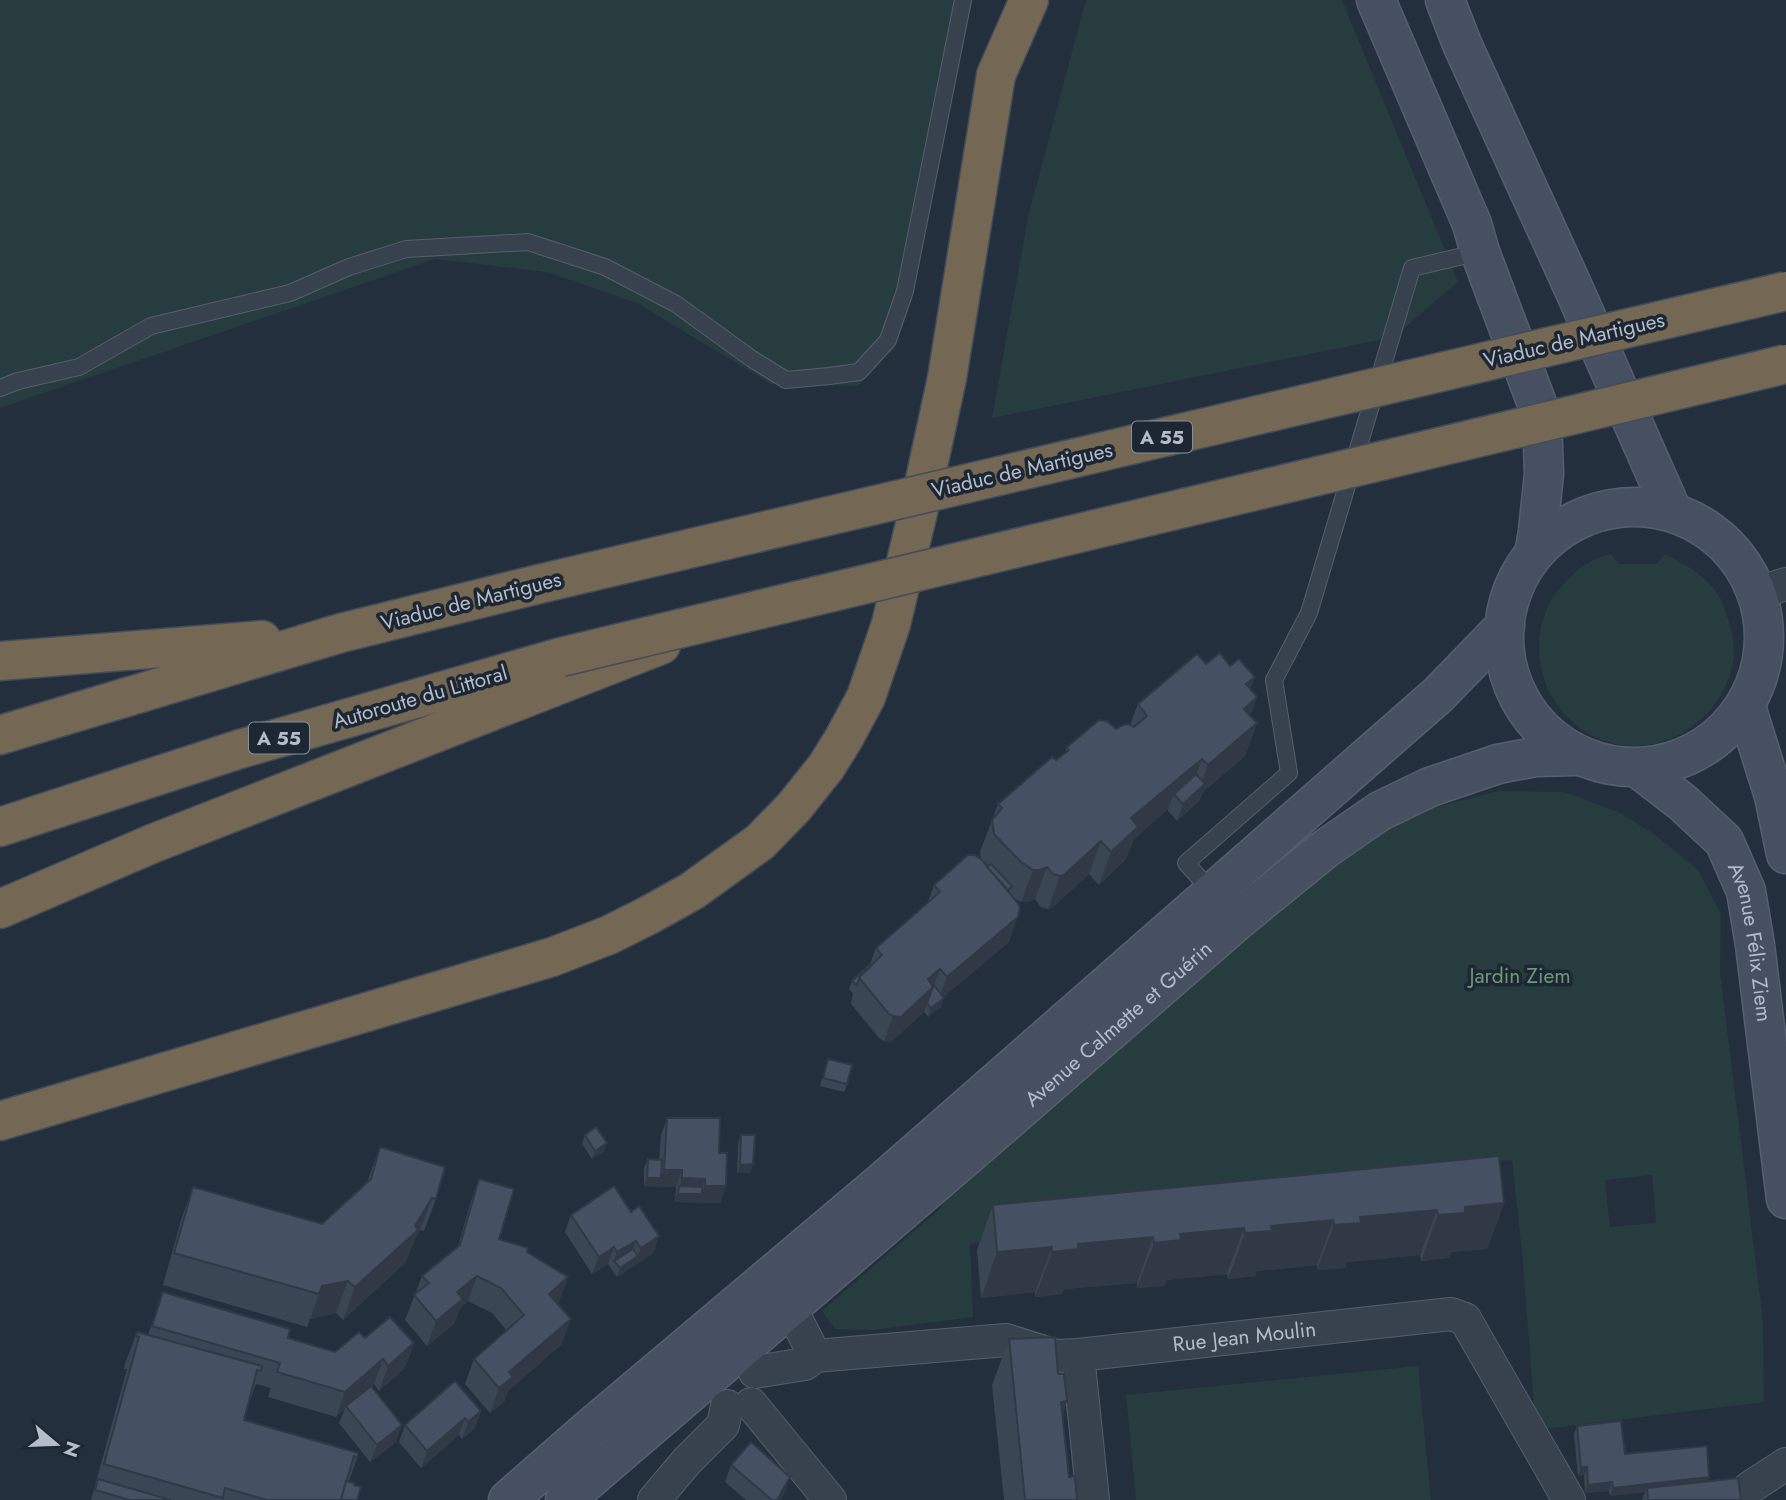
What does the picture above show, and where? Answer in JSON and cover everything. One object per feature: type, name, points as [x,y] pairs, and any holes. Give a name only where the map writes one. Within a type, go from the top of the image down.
[{"type":"highway","points":[[0,1121],[552,957],[586,944],[649,915],[692,891],[760,842],[794,807],[826,767],[866,697],[891,624],[947,378],[996,75],[1013,0]]},
{"type":"highway","points":[[996,75],[1030,0]]},
{"type":"highway","name":"Viaduc de Martigues","points":[[341,633],[1786,291]]},
{"type":"highway","name":"A 55","points":[[563,670],[738,614],[1786,364]]},
{"type":"highway","points":[[0,661],[341,633]]},
{"type":"highway","name":"A 55","points":[[0,735],[341,633]]},
{"type":"highway","points":[[0,909],[563,670]]},
{"type":"highway","name":"Autoroute du Littoral","points":[[0,827],[240,749],[563,670]]},
{"type":"main road","points":[[1376,0],[1472,224],[1542,417],[1544,474],[1535,549]]},
{"type":"main road","points":[[1421,0],[1462,44]]},
{"type":"main road","points":[[1445,0],[1462,44],[1672,512]]},
{"type":"main road","points":[[1620,507],[1672,512],[1715,533],[1745,567],[1772,589],[1762,637],[1758,680],[1747,710],[1718,738],[1679,761],[1639,769],[1612,767],[1577,756],[1540,729],[1508,674],[1503,643],[1509,598],[1520,570],[1535,549],[1553,533],[1576,520],[1620,507]]},
{"type":"main road","name":"Avenue Calmette et Guérin","points":[[508,1500],[891,1174],[1438,695],[1505,626]]},
{"type":"main road","points":[[1747,710],[1774,796],[1786,854]]},
{"type":"main road","name":"Avenue Calmette et Guérin","points":[[565,1500],[728,1396],[746,1362],[790,1307],[1238,920],[1325,849],[1380,811],[1430,787],[1498,764],[1535,757],[1577,756]]},
{"type":"main road","name":"Avenue Félix Ziem","points":[[1639,769],[1682,802],[1724,841],[1746,891],[1786,1199]]},
{"type":"main road","points":[[693,1342],[728,1396]]},
{"type":"street","points":[[790,1307],[815,1356]]},
{"type":"street","name":"Rue Jean Moulin","points":[[746,1362],[805,1364],[815,1356],[1006,1340],[1056,1356],[1079,1355],[1451,1314],[1465,1319],[1569,1500]]},
{"type":"street","points":[[1079,1355],[1093,1500]]},
{"type":"street","points":[[654,1500],[687,1461],[723,1425],[728,1396]]},
{"type":"street","points":[[728,1396],[830,1500]]},
{"type":"street","points":[[1741,1500],[1749,1488],[1786,1464]]},
{"type":"lane","points":[[0,388],[18,381],[79,367],[151,326],[290,293],[349,267],[406,249],[528,242],[605,267],[676,304],[786,380],[859,372],[888,340],[905,290],[963,0]]},
{"type":"lane","points":[[1212,892],[1186,863],[1289,773],[1274,680],[1309,612],[1412,268],[1480,252]]},
{"type":"green space","points":[[0,0],[973,0],[895,348],[858,386],[771,384],[637,303],[547,272],[435,259],[0,408]]},
{"type":"green space","points":[[1086,0],[1342,0],[1458,282],[1394,337],[992,418],[1028,217]]},
{"type":"green space","points":[[1611,554],[1619,564],[1657,564],[1665,554],[1688,567],[1702,576],[1719,596],[1731,629],[1733,662],[1728,681],[1719,698],[1693,726],[1659,743],[1621,745],[1597,738],[1577,726],[1561,710],[1549,691],[1542,670],[1539,648],[1542,625],[1551,600],[1578,570],[1597,558]]},
{"type":"green space","name":"Jardin Ziem","points":[[1499,791],[1565,792],[1620,813],[1654,834],[1698,870],[1721,914],[1720,972],[1763,1321],[1764,1402],[1536,1430],[1512,1160],[1090,1196],[1092,1229],[970,1244],[973,1317],[872,1330],[835,1329],[822,1311],[941,1208],[948,1190],[1376,827],[1436,807]],"holes":[[[1652,1175],[1656,1223],[1610,1227],[1605,1180]]]},
{"type":"green space","points":[[1418,1366],[1431,1500],[1136,1500],[1126,1395]]},
{"type":"building","points":[[1220,653],[1230,666],[1239,659],[1255,677],[1246,684],[1257,697],[1244,709],[1257,723],[1208,765],[1202,759],[1131,818],[1138,827],[1111,852],[1101,841],[1060,876],[1053,874],[1047,867],[1033,870],[1021,862],[994,834],[992,820],[1002,808],[998,804],[1052,757],[1056,760],[1069,750],[1067,747],[1099,720],[1107,721],[1116,729],[1128,724],[1134,727],[1147,716],[1138,704],[1197,654],[1206,664]]},
{"type":"building","points":[[1196,774],[1205,784],[1183,804],[1174,794]]},
{"type":"building","points":[[968,855],[975,855],[982,860],[1017,902],[1020,907],[1018,917],[947,977],[940,969],[928,979],[933,987],[901,1017],[893,1016],[860,976],[882,955],[876,948],[940,892],[934,885]]},
{"type":"building","points":[[991,864],[1012,886],[1008,890],[987,867]]},
{"type":"building","points":[[870,964],[860,976],[857,985],[852,981]]},
{"type":"building","points":[[934,985],[944,998],[931,1008],[927,1003]]},
{"type":"building","points":[[828,1059],[852,1065],[847,1084],[823,1078]]},
{"type":"building","points":[[667,1118],[720,1118],[719,1153],[727,1153],[726,1186],[705,1186],[705,1179],[682,1178],[682,1170],[664,1170]]},
{"type":"building","points":[[596,1127],[607,1143],[595,1151],[585,1135]]},
{"type":"building","points":[[741,1135],[755,1135],[753,1164],[740,1165]]},
{"type":"building","points":[[380,1147],[445,1167],[436,1199],[432,1198],[415,1226],[418,1230],[355,1287],[348,1281],[322,1286],[319,1294],[174,1253],[193,1187],[322,1224],[371,1179]]},
{"type":"building","points":[[1499,1156],[1504,1203],[1465,1207],[1465,1213],[1438,1215],[1437,1210],[1360,1217],[1361,1223],[1334,1225],[1333,1220],[1271,1226],[1272,1231],[1245,1233],[1244,1228],[1180,1234],[1181,1240],[1154,1243],[1153,1237],[1078,1244],[1078,1249],[1052,1252],[1052,1247],[997,1252],[993,1205]]},
{"type":"building","points":[[648,1159],[662,1160],[661,1178],[647,1178]]},
{"type":"building","points":[[479,1179],[514,1189],[499,1239],[528,1248],[527,1252],[568,1277],[549,1294],[571,1319],[509,1372],[513,1377],[499,1388],[474,1359],[524,1315],[501,1288],[477,1276],[457,1292],[463,1299],[436,1321],[414,1295],[429,1283],[422,1276],[460,1245]]},
{"type":"building","points":[[614,1186],[631,1212],[639,1206],[659,1236],[641,1248],[636,1241],[617,1252],[614,1247],[599,1257],[571,1215]]},
{"type":"building","points":[[679,1186],[702,1187],[702,1194],[678,1194]]},
{"type":"building","points":[[633,1249],[638,1256],[620,1268],[614,1261]]},
{"type":"building","points":[[163,1292],[290,1329],[288,1338],[335,1352],[359,1332],[365,1338],[390,1317],[414,1343],[388,1366],[383,1359],[345,1392],[277,1372],[280,1363],[152,1326]]},
{"type":"building","points":[[137,1332],[262,1366],[261,1371],[257,1370],[244,1420],[358,1453],[357,1458],[354,1456],[341,1500],[267,1500],[225,1488],[223,1498],[104,1464],[139,1337],[136,1336]]},
{"type":"building","points":[[1055,1337],[1058,1374],[1064,1374],[1067,1401],[1061,1402],[1069,1477],[1075,1476],[1077,1500],[1025,1500],[1009,1339]]},
{"type":"building","points":[[455,1381],[481,1411],[468,1422],[465,1418],[427,1451],[405,1425]]},
{"type":"building","points":[[371,1386],[402,1425],[377,1445],[346,1406]]},
{"type":"building","points":[[1621,1421],[1625,1454],[1707,1446],[1709,1477],[1613,1488],[1612,1482],[1588,1485],[1587,1467],[1581,1467],[1577,1426]]},
{"type":"building","points":[[751,1442],[790,1477],[777,1500],[772,1500],[731,1465]]},
{"type":"building","points":[[1738,1478],[1741,1500],[1648,1500],[1647,1488]]},
{"type":"building","points":[[98,1479],[171,1500],[130,1500],[95,1490]]},
{"type":"building","points":[[346,1481],[361,1487],[357,1500],[341,1500]]}]
